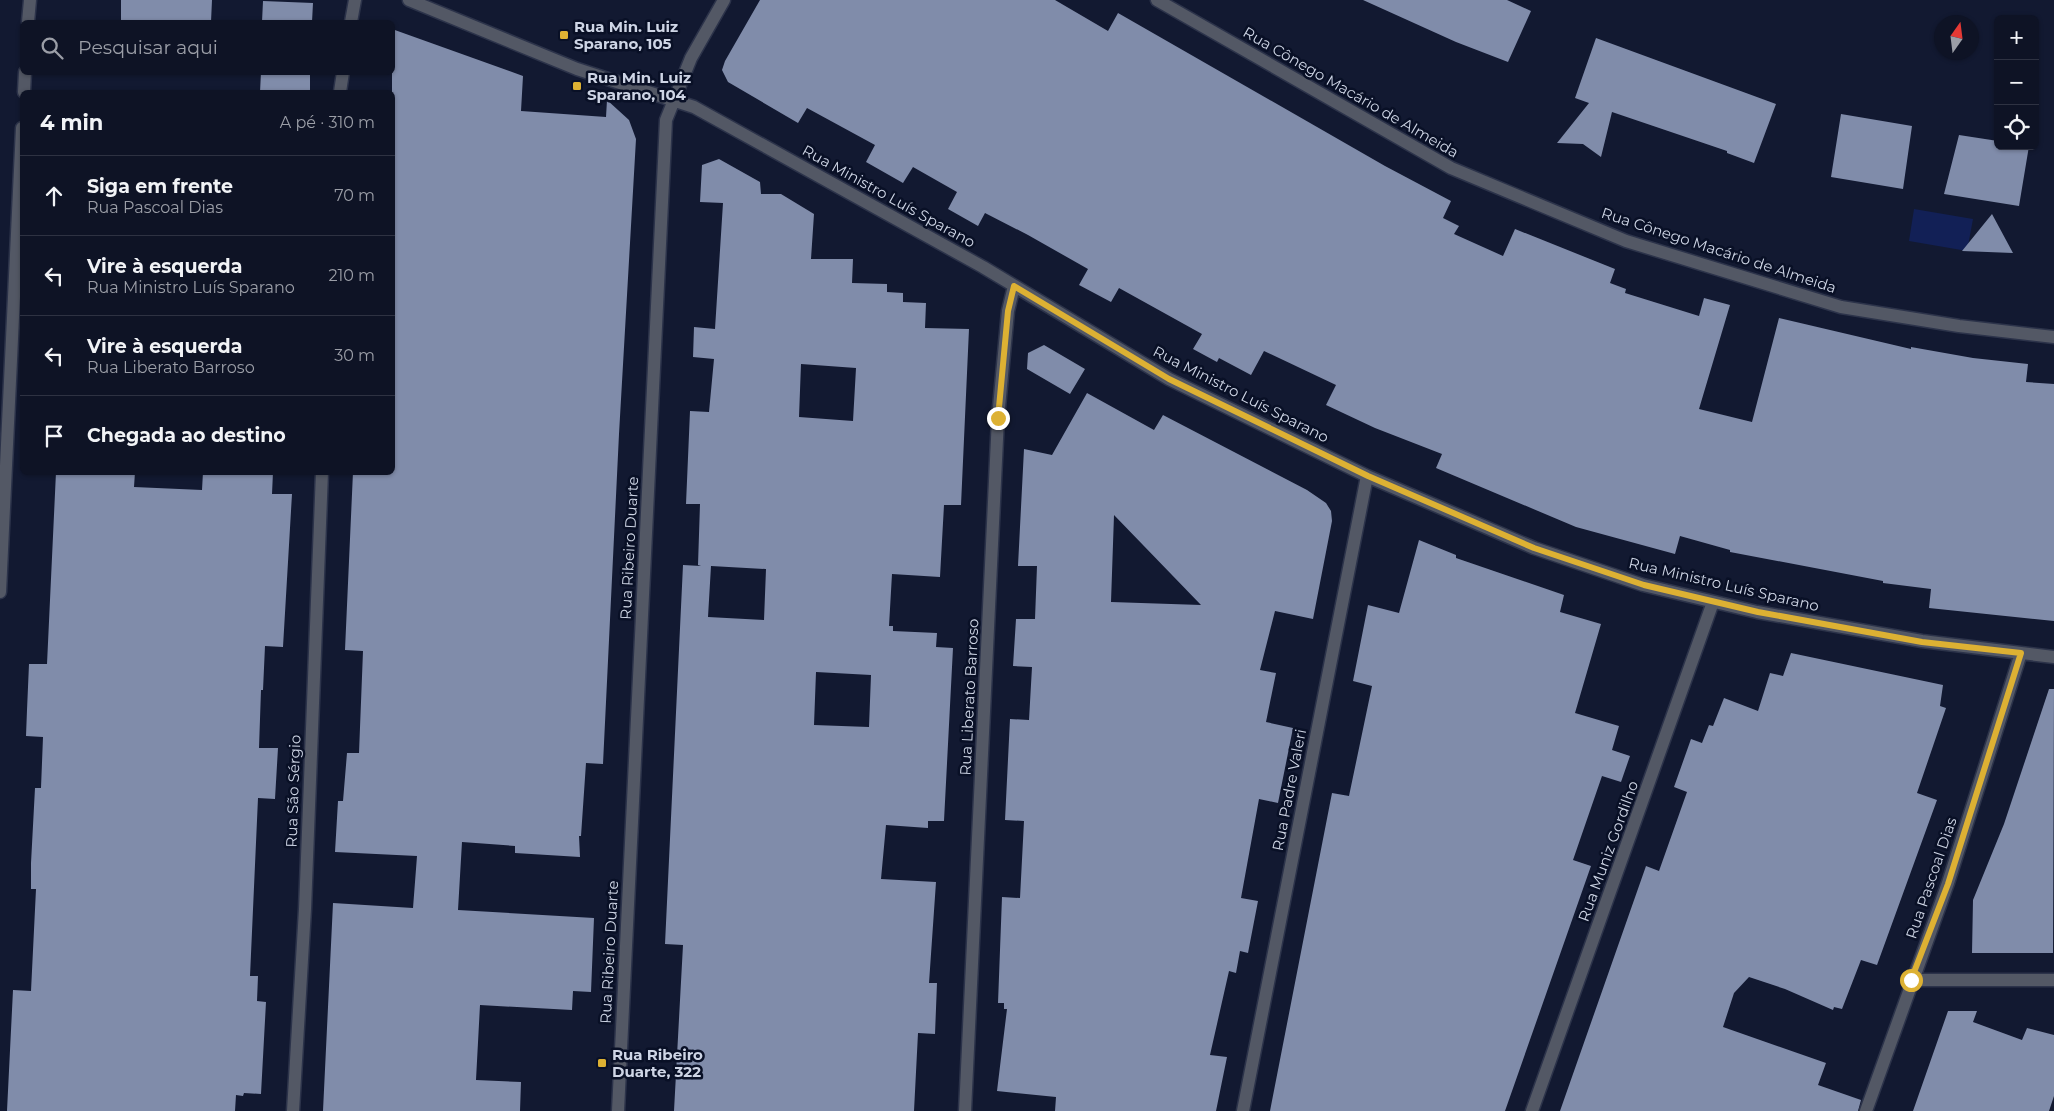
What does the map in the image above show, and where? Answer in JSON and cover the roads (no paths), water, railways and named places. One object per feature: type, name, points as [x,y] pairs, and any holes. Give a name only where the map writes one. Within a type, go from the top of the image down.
[{"type":"street","points":[[28,20],[30,0]]},
{"type":"street","points":[[351,20],[354,0]]},
{"type":"street","name":"Rua Ministro Luís Sparano","points":[[409,0],[577,69],[694,107],[776,150],[1014,286],[1169,379],[1368,476],[1534,548],[1644,585],[1713,602],[1922,642],[2054,657]]},
{"type":"street","name":"Rua Ribeiro Duarte","points":[[618,1111],[666,120],[691,58],[724,0]]},
{"type":"street","name":"Rua Cônego Macário de Almeida","points":[[1157,0],[1451,168],[1626,241],[1842,307],[1959,326],[2054,337]]},
{"type":"street","points":[[24,90],[25,75]]},
{"type":"street","points":[[340,90],[343,75]]},
{"type":"street","points":[[0,592],[20,170]]},
{"type":"street","name":"Rua Liberato Barroso","points":[[965,1111],[998,418],[1008,311],[1014,286]]},
{"type":"street","name":"Rua São Sérgio","points":[[293,1111],[305,909],[322,475]]},
{"type":"street","name":"Rua Padre Valeri","points":[[1243,1111],[1368,476]]},
{"type":"street","name":"Rua Muniz Gordilho","points":[[1532,1111],[1713,602]]},
{"type":"street","name":"Rua Pascoal Dias","points":[[1866,1111],[1911,980],[1948,884],[2021,653]]},
{"type":"street","points":[[1911,980],[2054,980]]},
{"type":"place","name":"Rua Min. Luiz Sparano, 105","points":[[564,35]]},
{"type":"place","name":"Rua Min. Luiz Sparano, 104","points":[[577,86]]},
{"type":"place","name":"Rua Ribeiro Duarte, 322","points":[[602,1063]]}]
